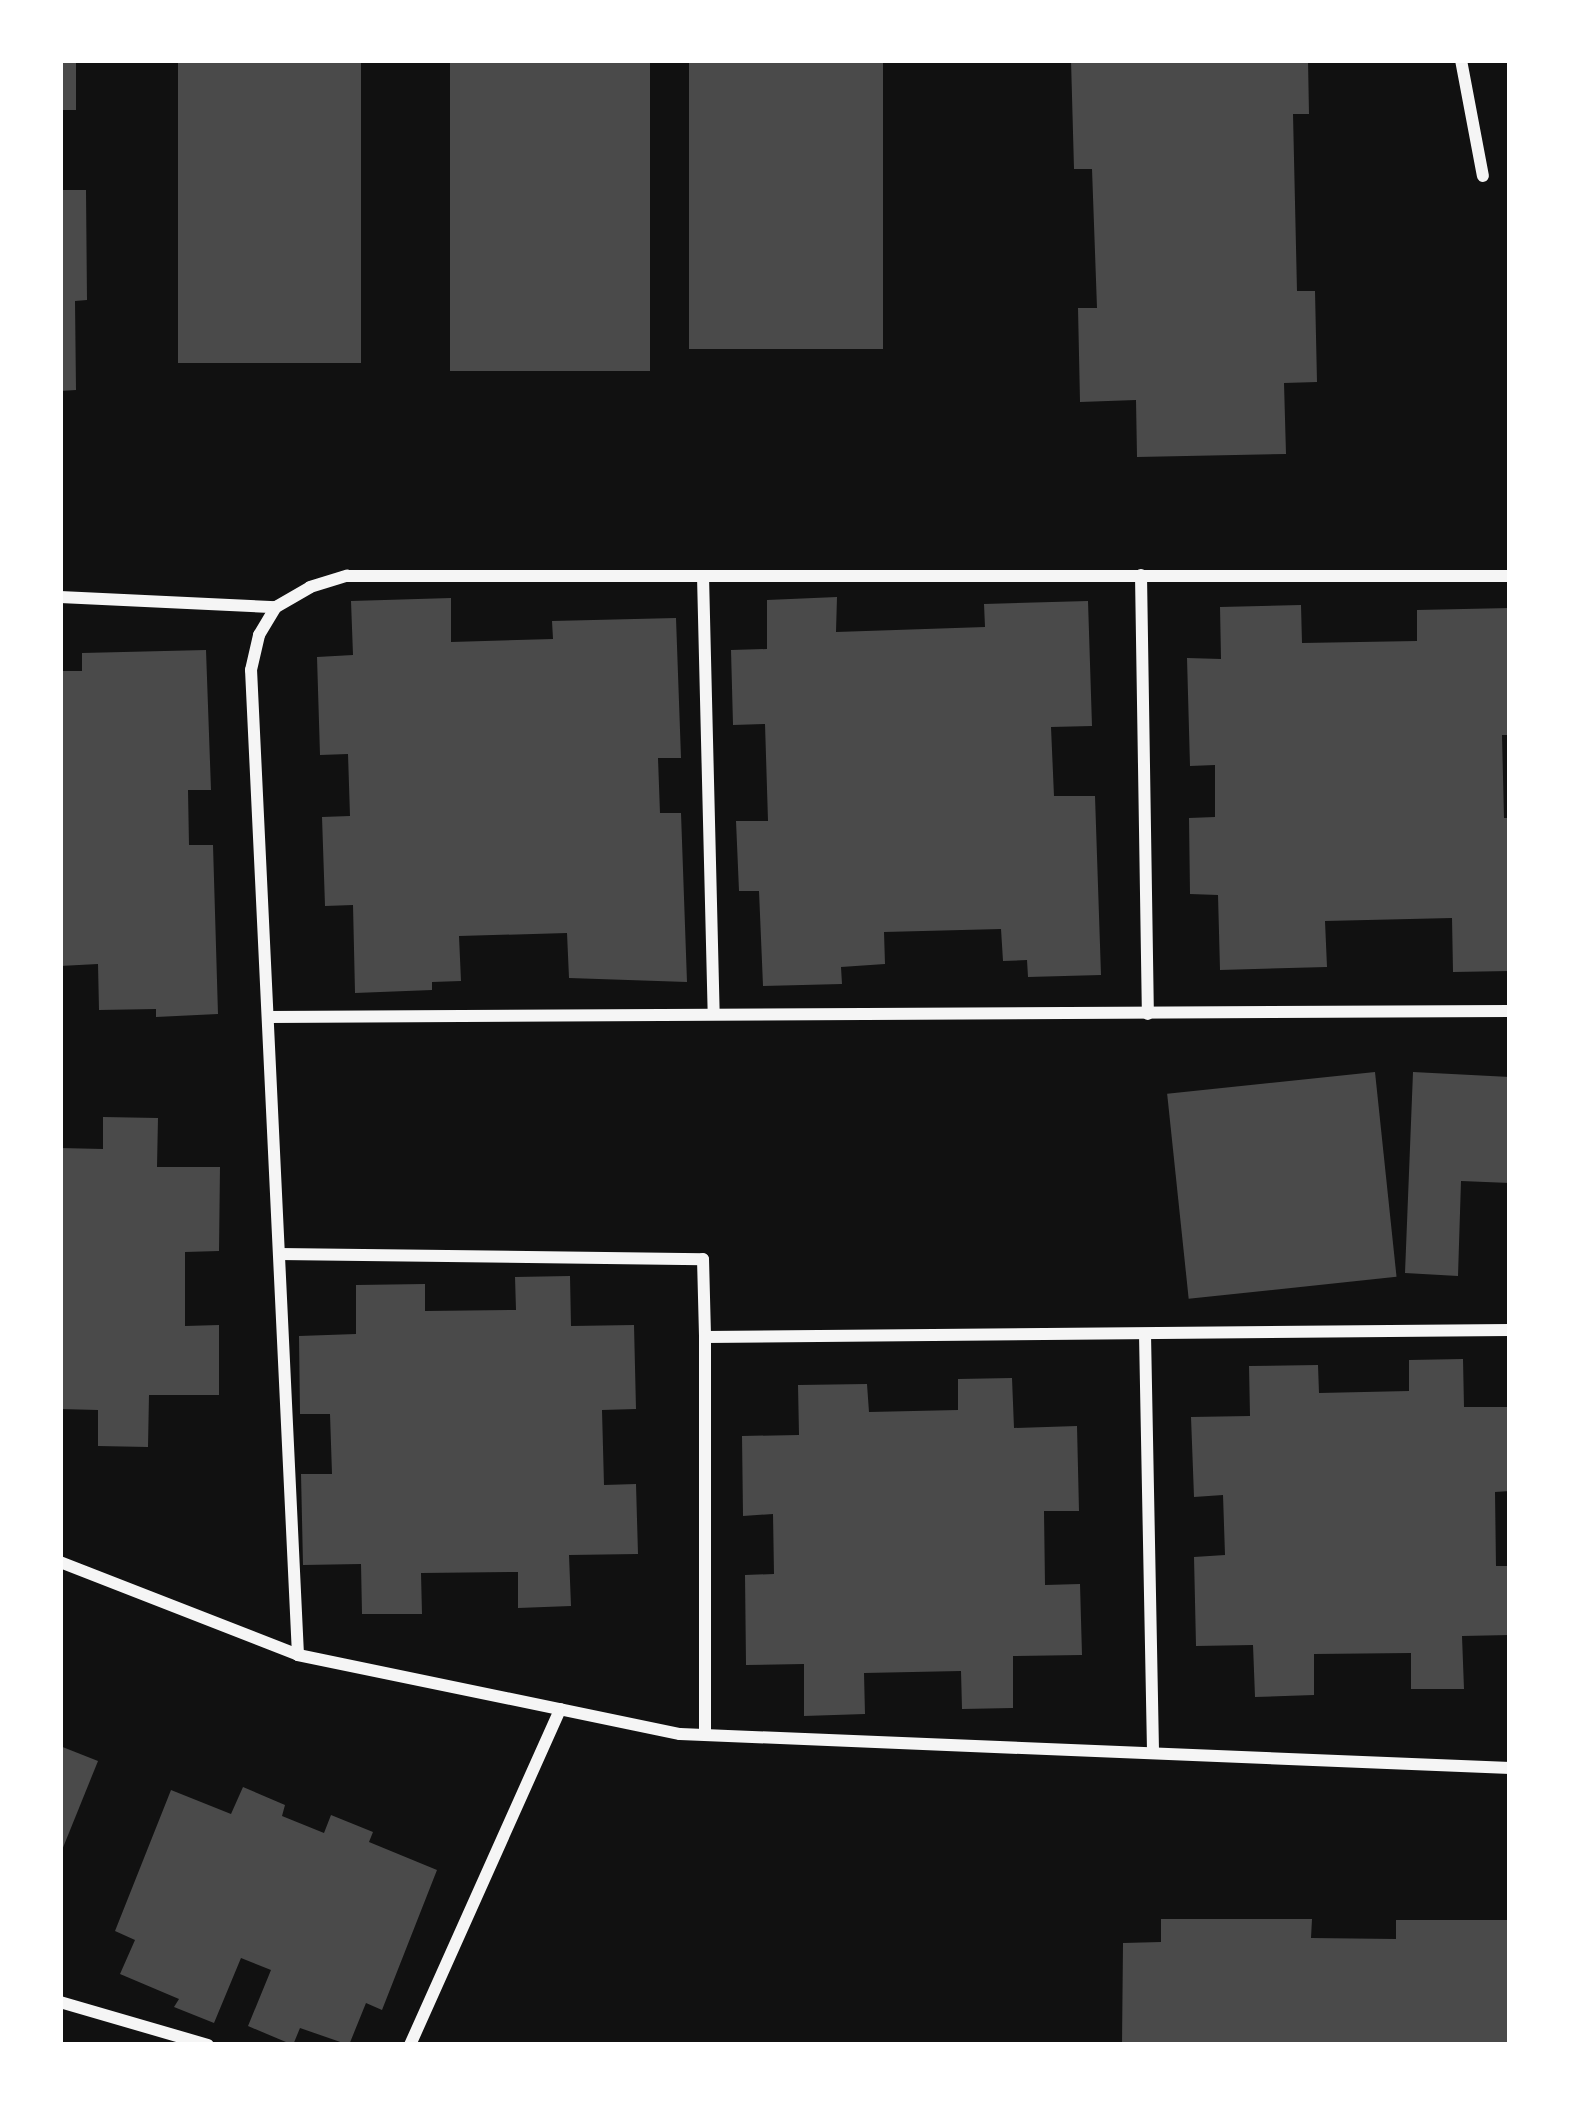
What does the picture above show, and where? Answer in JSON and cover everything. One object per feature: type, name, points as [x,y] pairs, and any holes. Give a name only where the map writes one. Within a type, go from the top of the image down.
[{"type":"street","points":[[1461,60],[1483,176]]},
{"type":"street","points":[[1141,575],[1148,1014]]},
{"type":"street","points":[[298,1655],[251,670],[260,635],[276,608],[310,586],[347,576],[1510,576]]},
{"type":"street","points":[[704,576],[714,1014]]},
{"type":"street","points":[[60,597],[276,608]]},
{"type":"street","points":[[268,1017],[1510,1011]]},
{"type":"street","points":[[279,1254],[703,1259],[705,1734]]},
{"type":"street","points":[[705,1337],[1510,1330]]},
{"type":"street","points":[[1144,1334],[1153,1753]]},
{"type":"street","points":[[60,1562],[298,1655],[705,1734],[1510,1768]]},
{"type":"street","points":[[410,2045],[560,1709]]},
{"type":"street","points":[[60,2002],[208,2045]]},
{"type":"building","points":[[60,60],[76,60],[76,110],[60,110]]},
{"type":"building","points":[[178,60],[361,60],[361,363],[178,363]]},
{"type":"building","points":[[450,60],[650,60],[650,371],[450,371]]},
{"type":"building","points":[[689,60],[883,60],[883,349],[689,349]]},
{"type":"building","points":[[1071,60],[1308,60],[1309,114],[1293,114],[1297,291],[1315,291],[1317,382],[1284,383],[1286,454],[1137,457],[1136,400],[1080,402],[1078,308],[1097,308],[1092,169],[1074,169]]},
{"type":"building","points":[[60,190],[86,190],[87,300],[75,301],[76,390],[60,391]]},
{"type":"building","points":[[837,597],[836,632],[985,627],[984,604],[1088,601],[1092,726],[1051,727],[1054,796],[1095,796],[1101,975],[1028,977],[1027,960],[1003,961],[1001,929],[884,932],[885,964],[841,967],[842,984],[763,986],[759,891],[739,891],[736,821],[768,821],[765,724],[733,725],[731,650],[767,649],[767,600]]},
{"type":"building","points":[[451,598],[451,642],[553,639],[552,621],[676,618],[681,758],[658,758],[660,813],[681,813],[687,982],[569,978],[567,933],[459,936],[461,981],[432,982],[432,990],[355,993],[353,905],[325,906],[322,817],[350,816],[348,754],[320,755],[317,657],[353,655],[351,601]]},
{"type":"building","points":[[1301,605],[1302,643],[1417,641],[1417,610],[1510,608],[1510,735],[1502,735],[1504,818],[1510,818],[1510,971],[1453,972],[1452,918],[1325,921],[1327,967],[1220,970],[1218,895],[1190,894],[1189,818],[1215,817],[1215,765],[1190,766],[1187,658],[1221,659],[1220,607]]},
{"type":"building","points":[[206,650],[211,790],[188,790],[189,845],[213,845],[218,1014],[156,1017],[156,1009],[99,1010],[98,964],[60,966],[60,671],[82,671],[82,653]]},
{"type":"building","points":[[1375,1072],[1397,1277],[1189,1299],[1167,1094]]},
{"type":"building","points":[[1413,1072],[1510,1077],[1510,1183],[1461,1181],[1458,1276],[1405,1273]]},
{"type":"building","points":[[103,1117],[158,1118],[157,1167],[220,1167],[219,1251],[185,1252],[185,1326],[219,1325],[219,1395],[149,1395],[148,1447],[98,1446],[98,1410],[60,1409],[60,1148],[103,1149]]},
{"type":"building","points":[[570,1276],[571,1326],[634,1325],[636,1409],[602,1410],[604,1485],[636,1484],[638,1554],[569,1555],[571,1606],[518,1608],[518,1572],[421,1573],[422,1614],[362,1614],[361,1564],[303,1565],[301,1474],[332,1474],[330,1414],[300,1414],[299,1336],[356,1334],[356,1285],[425,1284],[425,1311],[516,1310],[515,1277]]},
{"type":"building","points":[[1463,1359],[1464,1407],[1510,1407],[1510,1491],[1495,1492],[1496,1566],[1510,1566],[1510,1635],[1462,1636],[1464,1689],[1411,1689],[1411,1653],[1314,1654],[1314,1695],[1255,1697],[1253,1645],[1196,1646],[1194,1557],[1225,1555],[1223,1495],[1194,1497],[1191,1417],[1250,1416],[1249,1366],[1318,1365],[1319,1393],[1409,1391],[1409,1360]]},
{"type":"building","points":[[1012,1378],[1014,1428],[1077,1426],[1079,1511],[1044,1511],[1045,1585],[1080,1584],[1082,1655],[1013,1656],[1013,1708],[962,1709],[961,1671],[864,1673],[865,1714],[804,1716],[804,1664],[746,1665],[745,1575],[774,1574],[773,1514],[743,1516],[742,1436],[799,1435],[798,1385],[867,1384],[869,1412],[958,1410],[958,1379]]},
{"type":"building","points":[[60,1746],[98,1761],[60,1855]]},
{"type":"building","points":[[243,1787],[285,1805],[282,1816],[324,1833],[331,1815],[373,1832],[369,1842],[437,1870],[382,2010],[366,2003],[349,2045],[300,2028],[293,2045],[248,2026],[271,1970],[241,1958],[214,2023],[174,2007],[179,1999],[120,1974],[135,1940],[115,1931],[171,1790],[231,1814]]},
{"type":"building","points":[[1161,1919],[1312,1919],[1311,1938],[1396,1939],[1396,1920],[1510,1920],[1510,2045],[1122,2045],[1123,1943],[1161,1942]]}]
